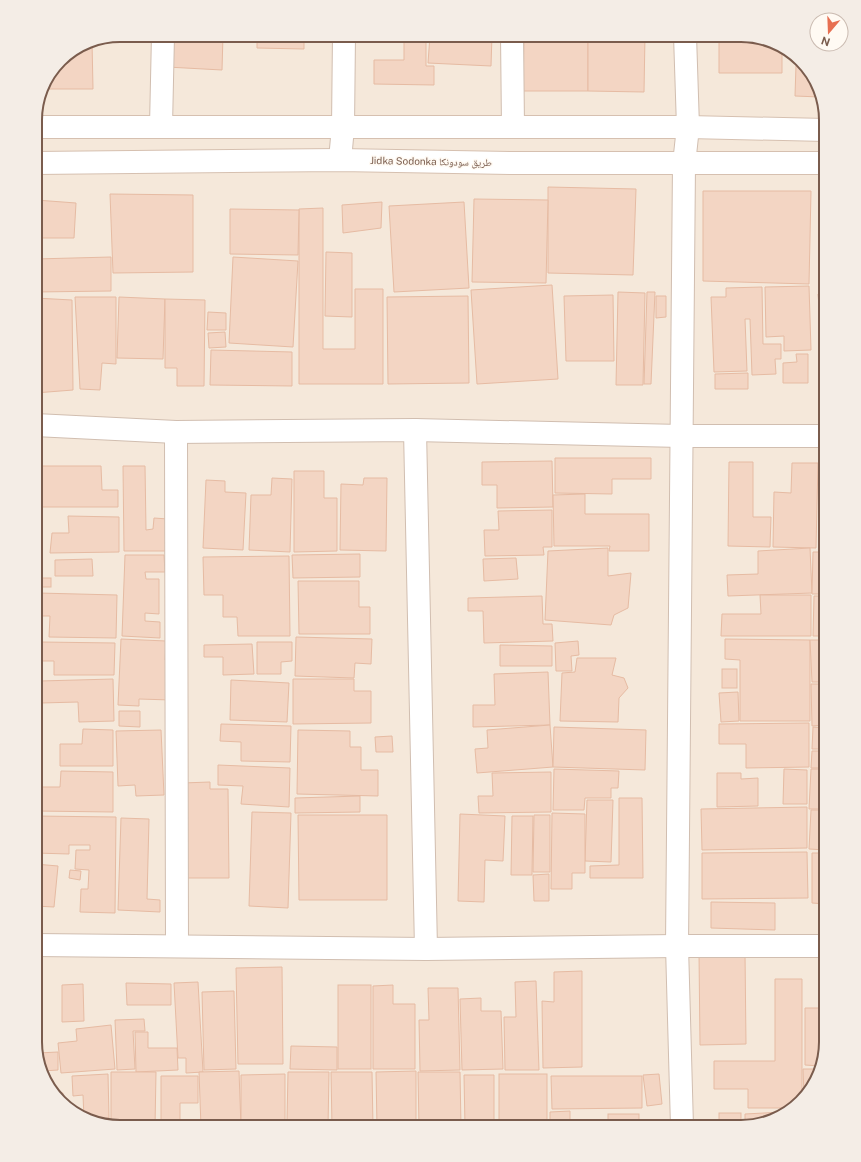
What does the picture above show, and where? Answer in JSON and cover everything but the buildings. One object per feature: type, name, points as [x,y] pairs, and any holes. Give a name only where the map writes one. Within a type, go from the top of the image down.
[{"type":"street","points":[[162,126],[163,42]]},
{"type":"street","points":[[340,160],[344,42]]},
{"type":"street","points":[[512,42],[512,127]]},
{"type":"street","points":[[682,1120],[677,946],[684,164],[688,127],[685,42]]},
{"type":"street","points":[[42,127],[688,127],[819,130]]},
{"type":"street","name":"Jidka Sodonka طريق سودونكا","points":[[42,163],[340,160],[512,163],[819,163]]},
{"type":"street","points":[[42,425],[176,432],[415,430],[681,436],[819,436]]},
{"type":"street","points":[[415,430],[426,949]]},
{"type":"street","points":[[176,432],[177,946]]},
{"type":"street","points":[[42,945],[426,949],[819,946]]},
{"type":"shaded area","points":[[746,42],[756,43],[780,52],[789,58],[803,72],[809,81],[816,100],[819,120],[819,1042],[816,1062],[809,1081],[803,1090],[789,1104],[780,1110],[761,1117],[741,1120],[115,1120],[105,1119],[81,1110],[72,1104],[58,1090],[52,1081],[45,1062],[42,1042],[42,115],[50,85],[61,68],[68,61],[85,50],[105,43]]}]
